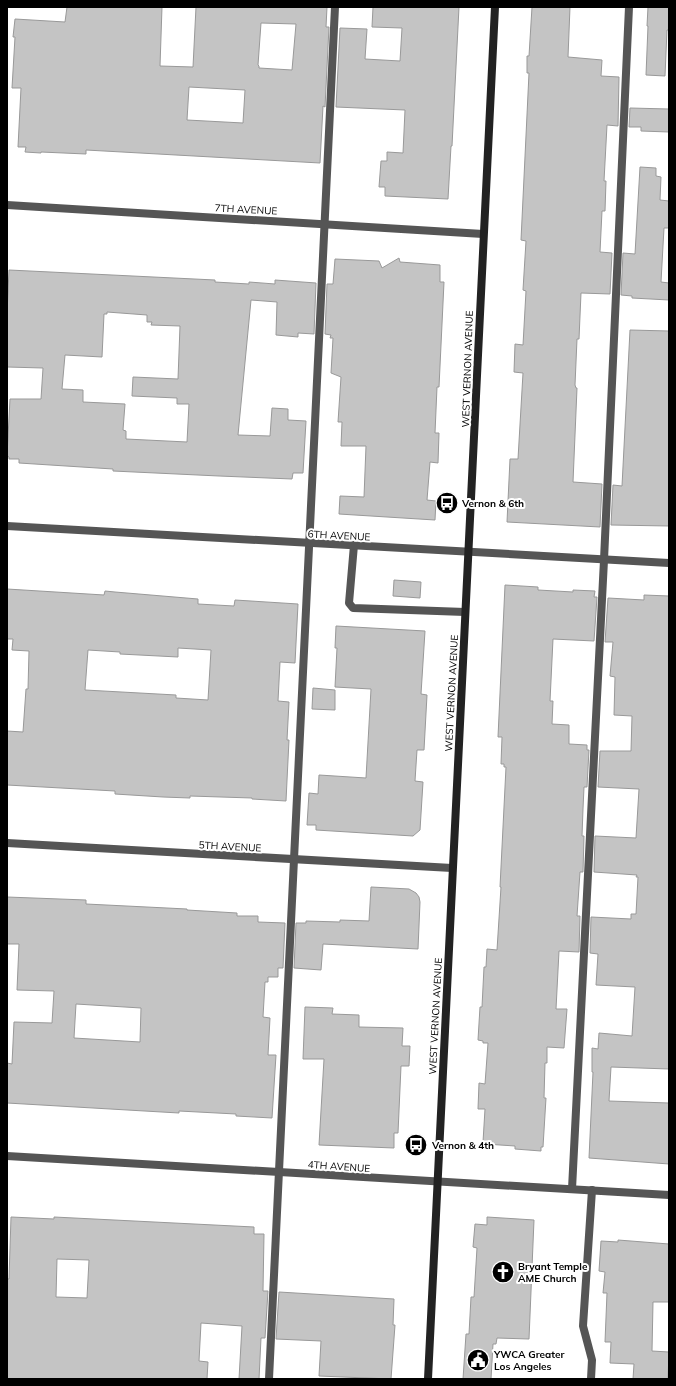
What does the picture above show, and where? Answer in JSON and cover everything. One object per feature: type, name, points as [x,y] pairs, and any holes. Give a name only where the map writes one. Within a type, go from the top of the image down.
[{"type":"main road","name":"WEST VERNON AVENUE","points":[[428,1379],[495,7]]},
{"type":"street","points":[[269,1379],[335,7]]},
{"type":"street","points":[[572,1189],[604,560],[629,7]]},
{"type":"street","name":"7TH AVENUE","points":[[7,205],[483,234]]},
{"type":"street","name":"6TH AVENUE","points":[[7,526],[669,563]]},
{"type":"street","points":[[354,545],[349,603],[353,608],[465,612]]},
{"type":"street","name":"5TH AVENUE","points":[[7,843],[452,868]]},
{"type":"street","name":"4TH AVENUE","points":[[7,1156],[669,1195]]},
{"type":"street","points":[[590,1379],[592,1360],[583,1326],[592,1190]]},
{"type":"building","points":[[67,7],[162,7],[160,66],[193,67],[196,7],[327,7],[326,27],[329,27],[325,107],[323,106],[320,163],[86,150],[86,154],[25,152],[26,147],[18,147],[21,88],[12,88],[15,37],[13,37],[15,19],[65,22]],"holes":[[[261,23],[296,24],[292,70],[259,68]],[[189,87],[245,90],[243,123],[187,120]]]},
{"type":"building","points":[[373,7],[459,7],[448,199],[385,196],[385,187],[379,187],[381,161],[387,161],[387,152],[403,153],[405,110],[336,107],[340,28],[367,29],[365,59],[400,61],[402,28],[372,27]]},
{"type":"building","points":[[532,7],[570,7],[568,57],[602,60],[601,76],[619,77],[618,126],[607,125],[604,181],[606,181],[605,211],[602,211],[600,252],[612,253],[610,294],[581,293],[575,385],[577,388],[573,482],[602,484],[600,527],[507,522],[510,459],[518,459],[523,373],[514,372],[515,344],[523,345],[526,291],[523,290],[526,241],[521,240],[529,73],[527,73],[527,56],[529,56]]},
{"type":"building","points":[[648,7],[669,7],[669,30],[667,30],[665,76],[646,75]]},
{"type":"building","points":[[630,108],[669,109],[669,132],[641,131],[641,127],[629,127]]},
{"type":"building","points":[[640,167],[656,168],[656,176],[661,177],[660,200],[669,201],[669,228],[664,228],[661,282],[669,283],[669,300],[632,298],[632,296],[621,295],[623,253],[635,254]]},
{"type":"building","points":[[399,258],[400,262],[440,265],[440,282],[444,282],[439,387],[437,387],[435,433],[439,433],[438,463],[430,462],[427,500],[436,501],[435,520],[339,514],[340,496],[364,497],[366,446],[341,446],[342,422],[338,422],[341,377],[331,373],[333,338],[330,338],[331,335],[325,334],[327,284],[333,284],[335,259],[379,261],[382,268]]},
{"type":"building","points":[[9,270],[215,280],[215,282],[249,284],[249,282],[275,284],[275,280],[316,283],[314,334],[298,333],[298,337],[276,335],[277,302],[251,300],[238,435],[270,436],[272,408],[288,409],[288,420],[306,421],[303,473],[293,473],[292,479],[113,471],[113,469],[19,463],[19,459],[9,459],[7,456],[10,399],[41,399],[43,368],[7,367]],"holes":[[[107,312],[147,315],[147,322],[152,322],[151,325],[180,326],[178,379],[133,377],[132,396],[177,398],[177,404],[189,404],[187,442],[126,439],[126,431],[123,430],[125,404],[83,402],[83,390],[62,389],[65,355],[102,357],[104,314],[107,314]]]},
{"type":"building","points":[[630,330],[669,331],[669,526],[611,525],[613,485],[622,486]]},
{"type":"building","points":[[394,580],[421,582],[420,598],[393,596]]},
{"type":"building","points":[[505,585],[538,587],[538,590],[573,592],[573,590],[595,591],[594,597],[597,597],[594,641],[553,639],[550,701],[553,701],[552,724],[569,725],[569,744],[587,745],[587,750],[589,750],[587,787],[584,787],[582,836],[584,836],[583,872],[580,872],[577,916],[580,916],[579,952],[559,951],[556,1009],[567,1009],[564,1048],[547,1047],[544,1098],[546,1098],[543,1147],[541,1147],[541,1151],[515,1149],[515,1146],[485,1144],[486,1142],[483,1142],[485,1109],[478,1109],[479,1083],[485,1084],[488,1043],[483,1043],[483,1041],[478,1040],[480,1007],[482,1007],[484,967],[486,967],[487,949],[497,950],[501,887],[506,767],[504,767],[504,764],[501,764],[502,737],[498,737]]},
{"type":"building","points":[[7,589],[104,595],[105,591],[198,599],[198,604],[234,606],[235,600],[298,604],[295,663],[280,662],[278,701],[289,702],[286,801],[252,798],[190,796],[190,798],[163,797],[115,794],[115,791],[7,785],[7,731],[23,732],[26,689],[28,689],[29,651],[12,650],[13,639],[7,639]],"holes":[[[178,648],[211,650],[208,700],[176,698],[176,695],[85,690],[88,650],[120,652],[120,654],[178,657]]]},
{"type":"building","points":[[644,595],[669,596],[669,1069],[611,1067],[609,1101],[669,1103],[669,1164],[589,1158],[593,1072],[592,1048],[598,1049],[599,1033],[632,1036],[635,987],[596,985],[598,954],[590,953],[591,917],[631,919],[631,914],[636,914],[638,877],[636,877],[637,875],[594,872],[595,836],[636,838],[639,789],[598,787],[600,751],[631,751],[632,716],[614,715],[615,677],[610,676],[613,642],[605,642],[608,598],[644,600]]},
{"type":"building","points":[[336,626],[425,631],[421,694],[427,695],[424,750],[417,750],[415,781],[423,782],[420,830],[413,836],[316,830],[316,825],[307,825],[309,793],[318,794],[319,775],[366,778],[371,689],[335,687],[337,648],[335,648]]},
{"type":"building","points":[[313,688],[335,690],[335,710],[312,709]]},
{"type":"building","points":[[371,887],[409,889],[416,893],[420,902],[418,949],[323,944],[321,970],[294,968],[296,923],[306,923],[306,921],[340,922],[340,920],[369,921]]},
{"type":"building","points":[[7,897],[86,900],[86,904],[237,913],[237,916],[258,916],[258,922],[285,923],[283,968],[278,968],[278,977],[268,977],[268,982],[265,982],[263,1017],[270,1018],[268,1055],[276,1055],[272,1118],[236,1116],[236,1114],[179,1111],[179,1113],[7,1103],[7,1063],[12,1064],[14,1022],[52,1023],[54,991],[17,990],[19,944],[7,944]],"holes":[[[76,1004],[141,1008],[140,1042],[74,1038]]]},
{"type":"building","points":[[305,1007],[333,1008],[332,1014],[359,1015],[359,1027],[403,1028],[402,1046],[410,1046],[409,1066],[401,1066],[398,1133],[394,1133],[394,1148],[319,1145],[324,1059],[303,1059]]},
{"type":"building","points":[[11,1217],[54,1219],[54,1217],[254,1227],[254,1234],[264,1234],[263,1291],[268,1291],[265,1338],[261,1338],[259,1379],[239,1379],[242,1326],[201,1323],[199,1361],[208,1362],[207,1379],[7,1379],[7,1279],[9,1279]],"holes":[[[57,1259],[89,1260],[87,1298],[56,1297]]]},
{"type":"building","points":[[487,1217],[534,1220],[529,1339],[497,1338],[496,1344],[493,1344],[491,1379],[463,1379],[466,1334],[469,1334],[471,1297],[474,1297],[477,1248],[473,1247],[475,1224],[487,1225]]},
{"type":"building","points":[[618,1240],[669,1244],[669,1302],[653,1302],[652,1351],[669,1352],[668,1379],[633,1379],[634,1364],[610,1363],[611,1342],[605,1342],[607,1293],[603,1293],[605,1272],[599,1271],[601,1241],[618,1242]]},
{"type":"building","points":[[279,1292],[394,1299],[393,1325],[395,1325],[391,1379],[319,1376],[321,1341],[276,1339]]},
{"type":"place","name":"Vernon & 6th","points":[[447,503]]},
{"type":"place","name":"Vernon & 4th","points":[[416,1145]]},
{"type":"place","name":"Bryant Temple AME Church","points":[[503,1272]]},
{"type":"place","name":"YWCA Greater Los Angeles","points":[[478,1360]]}]
